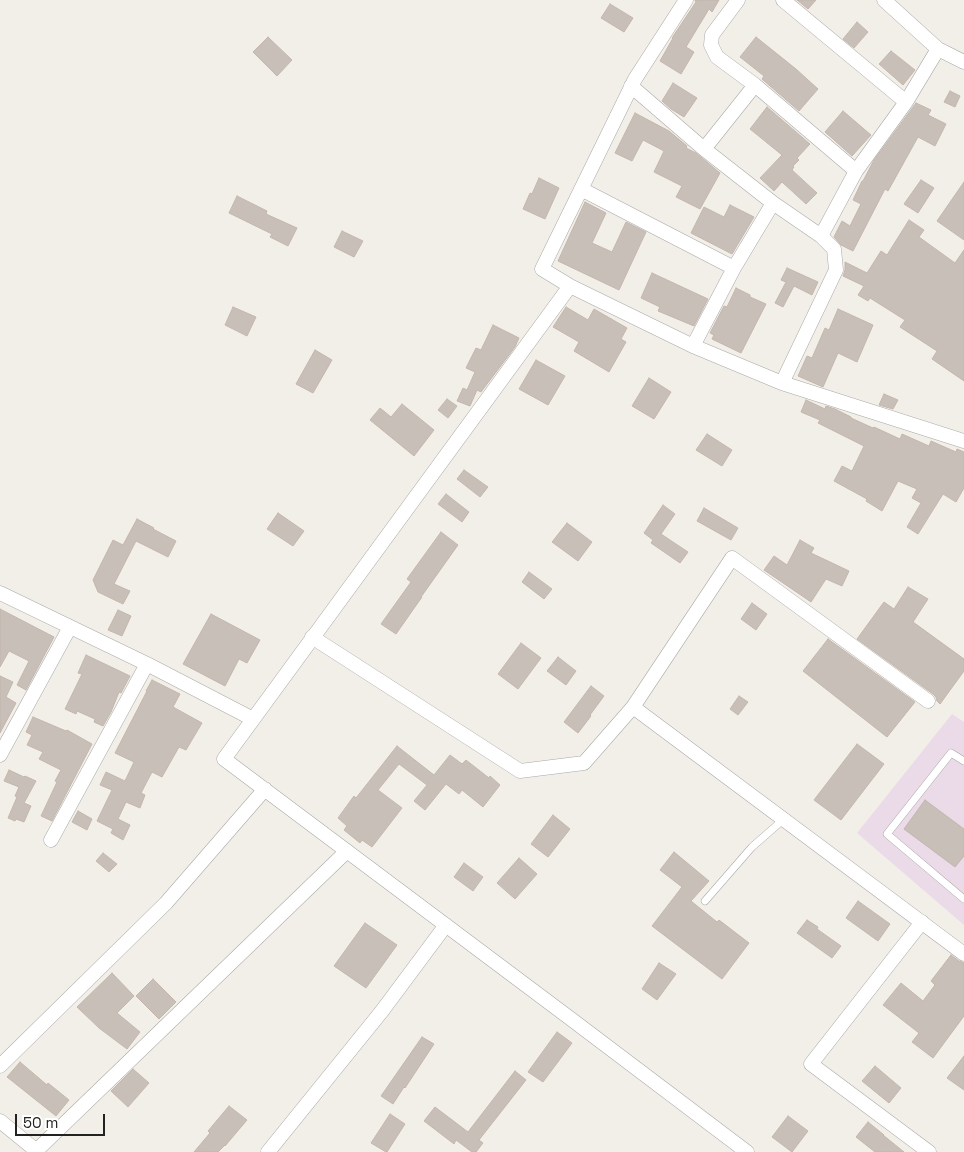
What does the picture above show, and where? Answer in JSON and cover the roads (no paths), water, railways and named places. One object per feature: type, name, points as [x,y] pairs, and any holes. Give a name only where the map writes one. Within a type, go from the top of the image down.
[{"type":"street","points":[[686,0],[634,79],[542,269],[570,286],[693,346],[782,383],[964,441]]},
{"type":"street","points":[[738,0],[712,35],[711,45],[717,57],[755,85],[856,171]]},
{"type":"street","points":[[784,0],[906,102]]},
{"type":"street","points":[[884,0],[938,49],[964,62]]},
{"type":"street","points":[[821,236],[856,171],[906,102],[938,49]]},
{"type":"street","points":[[704,149],[755,85]]},
{"type":"street","points":[[631,86],[704,149],[773,203],[821,236],[834,249],[836,270],[782,383]]},
{"type":"street","points":[[581,189],[734,268]]},
{"type":"street","points":[[693,346],[734,268],[773,203]]},
{"type":"street","points":[[570,286],[224,759],[747,1152]]},
{"type":"street","points":[[312,637],[520,771],[584,763],[633,707],[732,558],[928,701]]},
{"type":"street","points":[[0,593],[147,664],[253,719]]},
{"type":"street","points":[[0,755],[70,628]]},
{"type":"street","points":[[51,840],[147,664]]},
{"type":"street","points":[[633,707],[964,954]]},
{"type":"street","points":[[0,1066],[166,903],[264,789]]},
{"type":"street","points":[[0,1121],[37,1151],[347,851]]},
{"type":"street","points":[[922,922],[811,1064],[929,1152]]},
{"type":"street","points":[[268,1152],[382,1011],[446,925]]},
{"type":"lane","points":[[964,761],[951,753],[888,834],[964,900]]},
{"type":"lane","points":[[705,901],[752,847],[784,819]]}]
